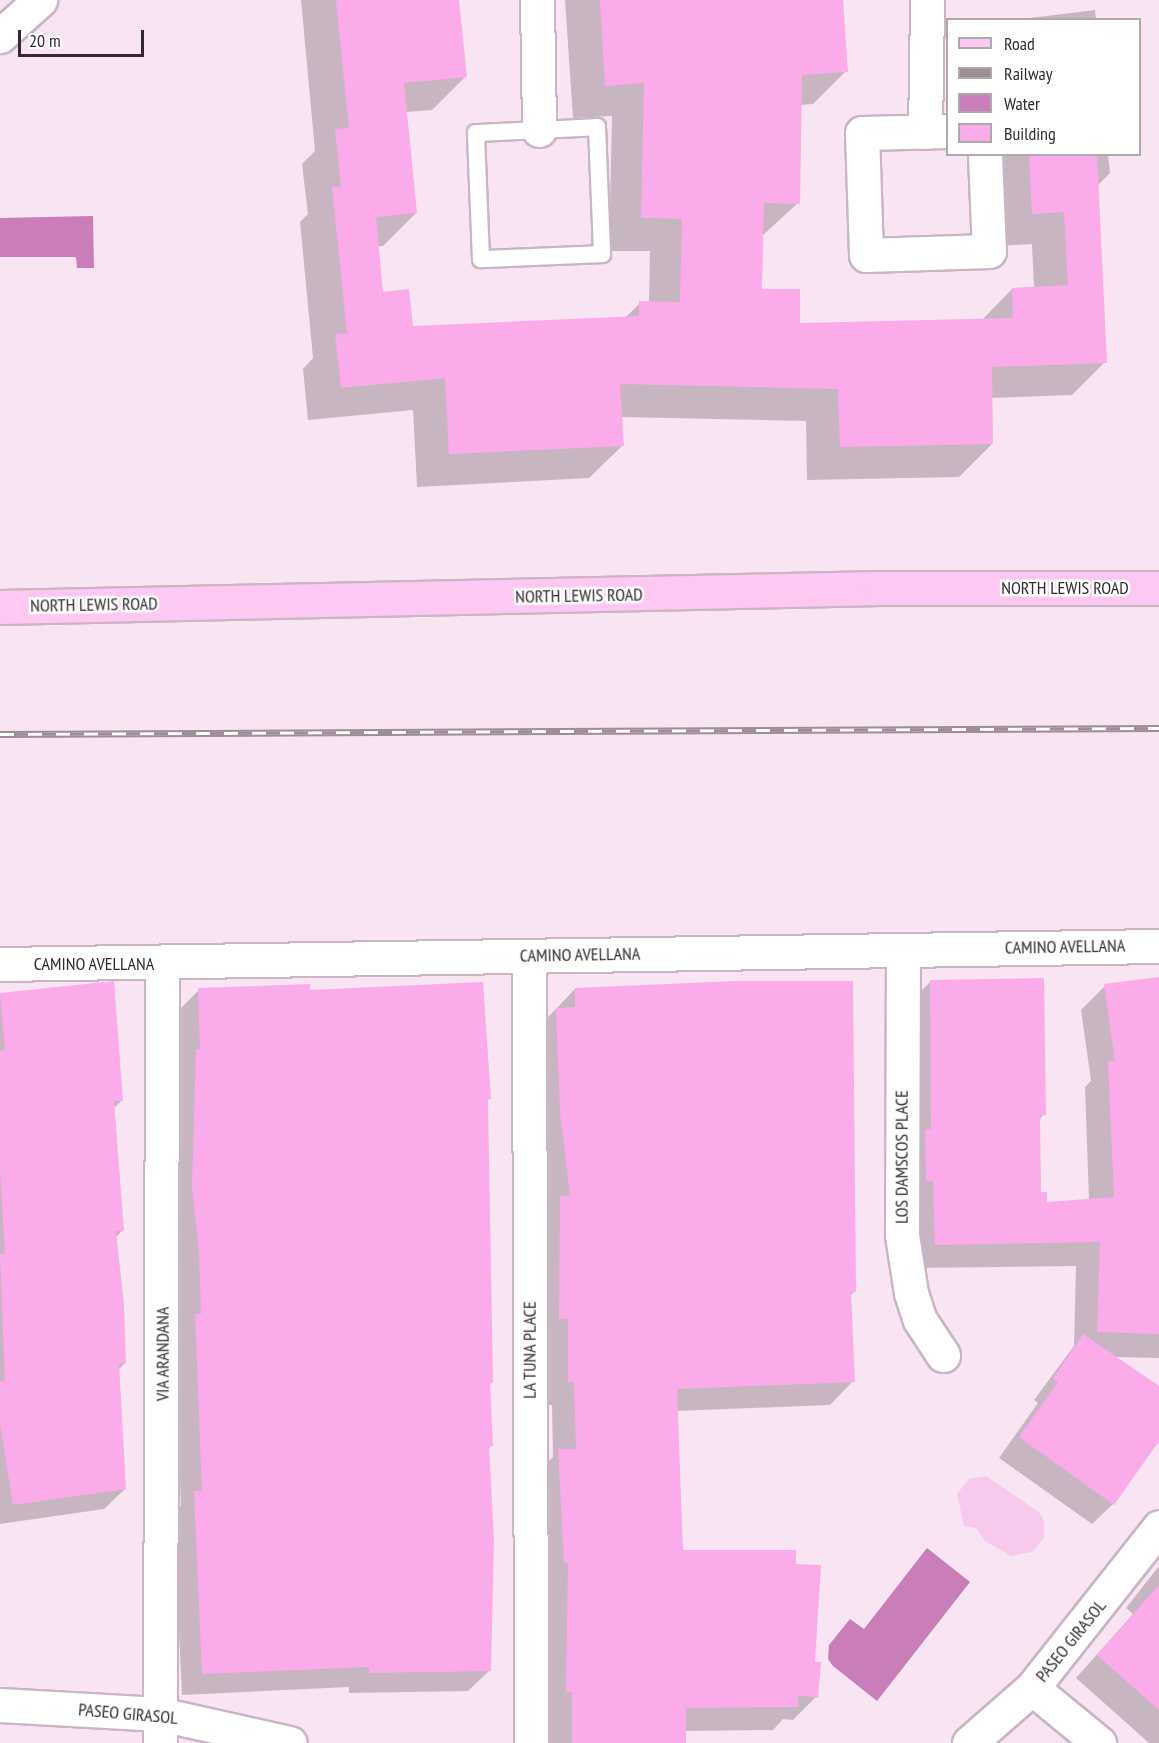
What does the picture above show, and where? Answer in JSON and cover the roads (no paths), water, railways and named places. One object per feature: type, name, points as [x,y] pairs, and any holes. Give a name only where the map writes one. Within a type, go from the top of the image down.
[{"type":"main road","name":"NORTH LEWIS ROAD","points":[[0,607],[880,588],[1159,588]]},
{"type":"street","points":[[0,36],[40,0]]},
{"type":"street","points":[[537,0],[539,130]]},
{"type":"street","points":[[927,0],[936,132],[862,133],[866,255],[988,251],[985,156]]},
{"type":"street","name":"CAMINO AVELLANA","points":[[0,964],[162,964],[1159,946]]},
{"type":"street","name":"LOS DAMSCOS PLACE","points":[[903,950],[902,1235],[911,1293],[920,1320],[943,1355]]},
{"type":"street","name":"LA TUNA PLACE","points":[[529,956],[531,1743]]},
{"type":"street","name":"VIA ARANDANA","points":[[160,1728],[162,964]]},
{"type":"street","name":"PASEO GIRASOL","points":[[969,1743],[1032,1688],[1159,1527]]},
{"type":"street","points":[[1032,1688],[1099,1743]]},
{"type":"street","name":"PASEO GIRASOL","points":[[0,1705],[160,1728],[290,1743]]},
{"type":"lane","points":[[597,127],[602,254],[481,259],[476,133],[539,130],[597,127]]},
{"type":"water","points":[[93,216],[94,268],[77,268],[76,257],[0,257],[0,218]]},
{"type":"water","points":[[927,1548],[970,1582],[877,1701],[833,1666],[828,1659],[829,1645],[850,1619],[864,1629]]},
{"type":"railway","points":[[0,734],[1159,728]]}]
